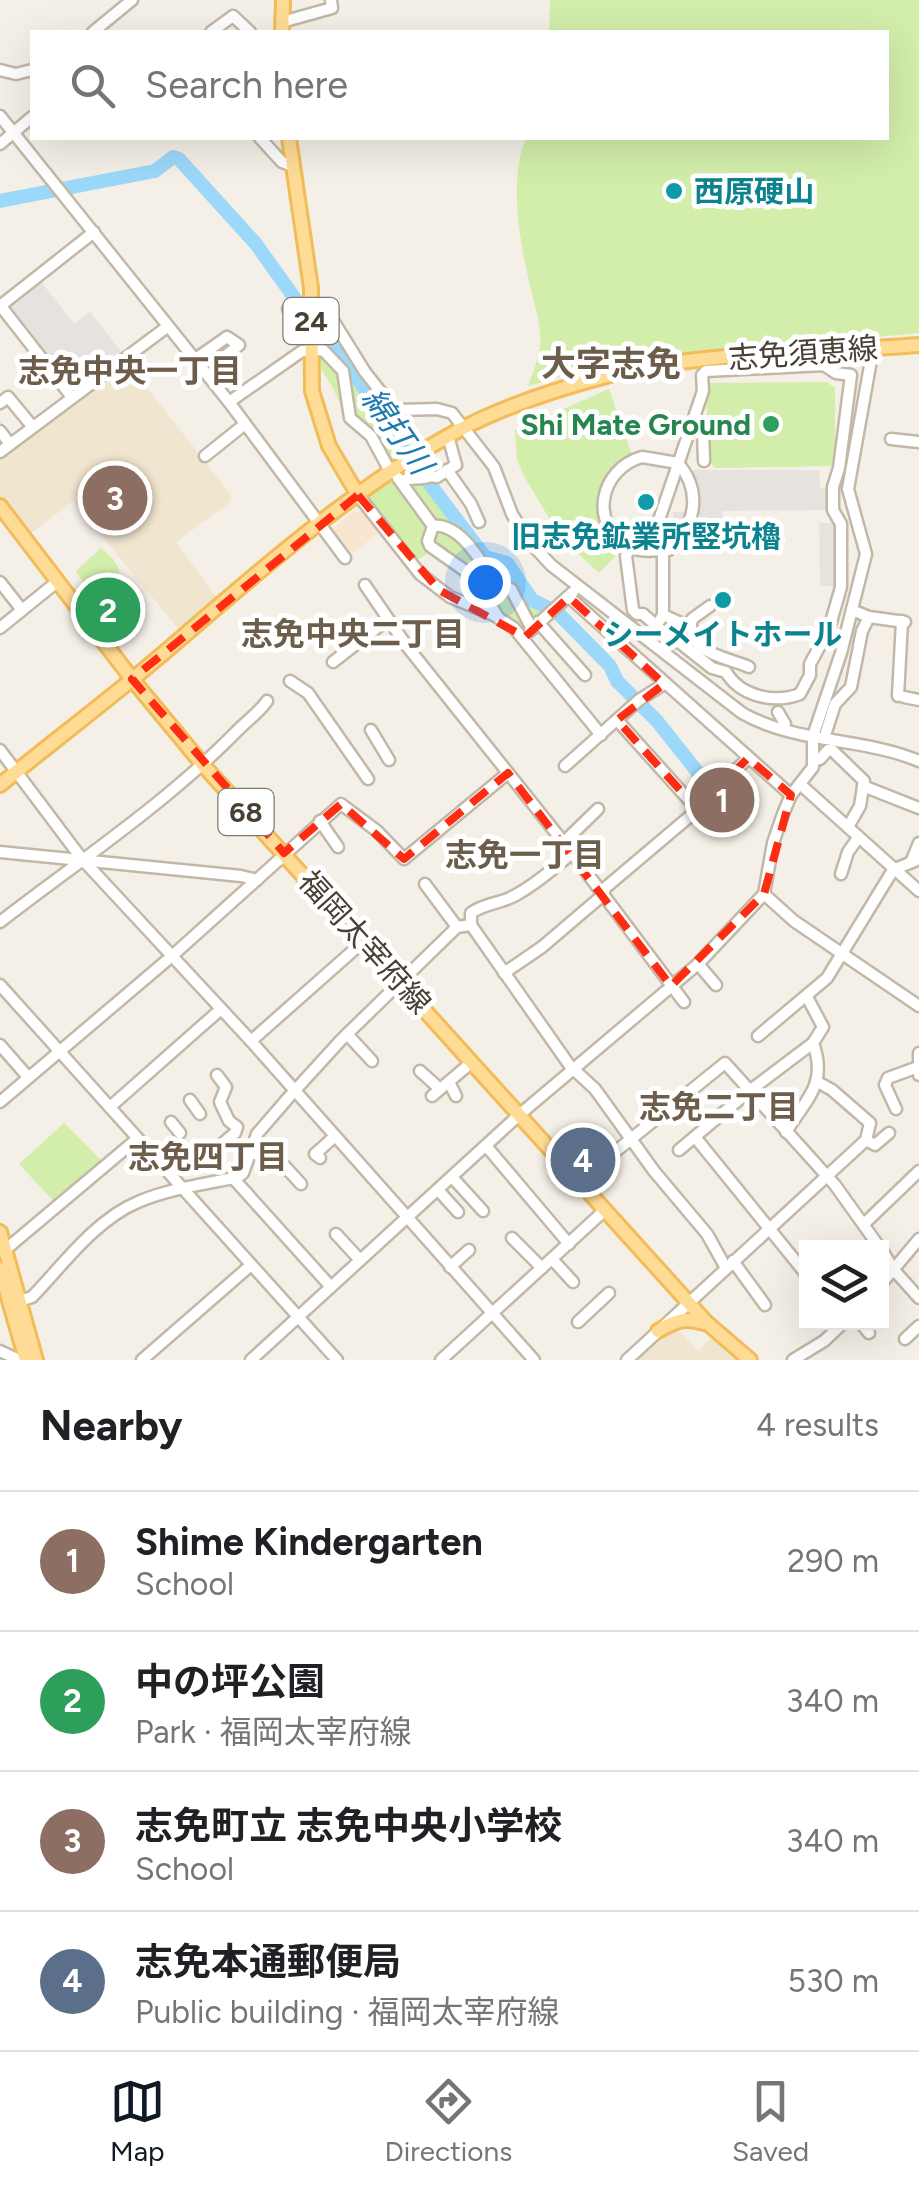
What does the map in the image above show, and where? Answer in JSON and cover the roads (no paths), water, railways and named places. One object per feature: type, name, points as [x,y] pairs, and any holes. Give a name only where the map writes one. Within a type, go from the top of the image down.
[{"type":"main road","points":[[282,0],[282,27]]},
{"type":"main road","name":"24","points":[[288,140],[311,288],[312,391],[320,421],[358,496]]},
{"type":"main road","name":"志免須恵線","points":[[0,785],[320,524],[358,496],[397,477],[418,454],[464,428],[516,404],[612,375],[706,360],[919,345]]},
{"type":"main road","name":"福岡太宰府線","points":[[0,506],[203,765],[706,1322],[750,1360]]},
{"type":"main road","points":[[0,1232],[36,1360]]},
{"type":"main road","points":[[0,1269],[23,1360]]},
{"type":"main road","points":[[658,1330],[688,1318],[706,1322]]},
{"type":"street","points":[[95,30],[132,0]]},
{"type":"street","points":[[282,27],[332,8],[331,0]]},
{"type":"street","points":[[214,30],[233,16],[248,30]]},
{"type":"street","points":[[0,70],[16,74],[30,70]]},
{"type":"street","points":[[0,116],[228,402],[346,558]]},
{"type":"street","points":[[0,144],[30,120]]},
{"type":"street","points":[[262,140],[282,162],[293,166]]},
{"type":"street","points":[[71,396],[0,305],[94,232]]},
{"type":"street","points":[[288,310],[310,343],[330,354],[343,371],[350,418],[371,436],[434,526]]},
{"type":"street","points":[[311,317],[334,322],[392,406],[452,413],[500,476],[512,514],[528,540],[551,565],[742,713],[764,726],[887,749],[919,761]]},
{"type":"street","points":[[0,452],[166,327]]},
{"type":"street","points":[[194,360],[227,336],[239,344],[224,357]]},
{"type":"street","points":[[228,402],[310,343]]},
{"type":"street","points":[[250,1360],[519,1115],[698,964],[764,894],[773,843],[791,795],[814,760],[814,736],[866,554],[848,489],[873,349]]},
{"type":"street","points":[[824,364],[836,373],[852,375],[833,487],[833,510],[840,524],[840,587],[829,629],[810,664],[810,675],[800,694],[762,700],[753,696],[728,678],[726,672],[712,668],[633,610],[625,567],[630,547],[659,520],[678,462],[706,371],[824,364]]},
{"type":"street","points":[[0,403],[8,397],[32,426]]},
{"type":"street","points":[[205,456],[245,424]]},
{"type":"street","points":[[690,430],[703,430],[704,461]]},
{"type":"street","points":[[0,431],[10,444]]},
{"type":"street","points":[[397,477],[437,477],[456,464],[448,436]]},
{"type":"street","points":[[890,439],[919,442]]},
{"type":"street","points":[[418,454],[430,476]]},
{"type":"street","points":[[642,457],[678,462],[694,492],[693,514],[687,527],[669,544],[669,550],[630,547],[608,524],[604,494],[609,478],[617,468],[642,457]]},
{"type":"street","points":[[447,470],[472,504],[479,522]]},
{"type":"street","points":[[358,496],[420,574],[450,598],[514,628],[601,735]]},
{"type":"street","points":[[434,526],[448,526],[458,534],[494,583]]},
{"type":"street","points":[[434,526],[428,541],[435,552],[470,572],[498,618]]},
{"type":"street","points":[[664,550],[662,617],[690,628]]},
{"type":"street","points":[[0,628],[58,581]]},
{"type":"street","points":[[0,582],[22,610]]},
{"type":"street","points":[[480,585],[494,583],[512,589],[535,625],[586,675]]},
{"type":"street","points":[[366,585],[684,1002]]},
{"type":"street","points":[[522,640],[578,586]]},
{"type":"street","points":[[569,597],[791,795]]},
{"type":"street","points":[[710,606],[696,614],[690,628],[693,640],[703,650],[750,667]]},
{"type":"street","points":[[852,610],[904,622],[901,696],[919,700]]},
{"type":"street","points":[[826,732],[835,704],[854,687],[862,631],[869,616]]},
{"type":"street","points":[[333,662],[388,618]]},
{"type":"street","points":[[290,681],[308,693],[368,779]]},
{"type":"street","points":[[565,766],[639,700],[664,684]]},
{"type":"street","points":[[0,922],[203,765],[242,724],[259,713],[267,700]]},
{"type":"street","points":[[778,712],[784,724]]},
{"type":"street","points":[[617,720],[697,808],[748,758]]},
{"type":"street","points":[[371,730],[389,760]]},
{"type":"street","points":[[0,750],[82,858],[251,1041],[534,1360]]},
{"type":"street","points":[[814,760],[832,750],[864,782],[860,806],[848,827]]},
{"type":"street","points":[[0,1102],[172,956],[340,804],[377,831],[404,860],[508,774]]},
{"type":"street","points":[[801,785],[919,891]]},
{"type":"street","points":[[862,786],[919,808]]},
{"type":"street","points":[[564,842],[598,810]]},
{"type":"street","points":[[504,974],[542,947],[689,817]]},
{"type":"street","points":[[320,821],[338,847]]},
{"type":"street","points":[[840,874],[858,838]]},
{"type":"street","points":[[758,1036],[827,978],[893,870],[915,860],[919,842]]},
{"type":"street","points":[[0,852],[257,880]]},
{"type":"street","points":[[572,852],[516,895],[497,904],[484,903],[470,913],[471,925],[575,1070],[765,1305]]},
{"type":"street","points":[[426,884],[456,927]]},
{"type":"street","points":[[764,894],[794,921],[919,1006]]},
{"type":"street","points":[[20,1301],[32,1297],[103,1225],[138,1201],[242,1173],[258,1134],[294,1092],[456,927],[471,925]]},
{"type":"street","points":[[251,1041],[364,942]]},
{"type":"street","points":[[698,964],[716,985]]},
{"type":"street","points":[[0,986],[338,1360]]},
{"type":"street","points":[[679,1150],[813,1043],[823,1026],[807,997]]},
{"type":"street","points":[[110,1107],[221,1009]]},
{"type":"street","points":[[348,1034],[372,1061]]},
{"type":"street","points":[[786,1132],[806,1108],[816,1081],[820,1066],[813,1043]]},
{"type":"street","points":[[0,1045],[28,1077]]},
{"type":"street","points":[[919,1053],[919,1075]]},
{"type":"street","points":[[440,1089],[472,1062]]},
{"type":"street","points":[[579,1181],[726,1063],[826,1177],[875,1240]]},
{"type":"street","points":[[896,1109],[885,1085],[888,1078],[918,1067]]},
{"type":"street","points":[[420,1071],[440,1089],[456,1096]]},
{"type":"street","points":[[218,1075],[226,1087],[220,1102],[229,1121],[237,1127],[235,1134],[222,1144]]},
{"type":"street","points":[[627,1360],[866,1140],[870,1123],[816,1081]]},
{"type":"street","points":[[190,1100],[200,1114]]},
{"type":"street","points":[[172,1122],[180,1133]]},
{"type":"street","points":[[866,1140],[875,1146],[889,1133]]},
{"type":"street","points":[[314,1152],[334,1137]]},
{"type":"street","points":[[695,1137],[799,1265]]},
{"type":"street","points":[[5,1250],[137,1139]]},
{"type":"street","points":[[486,1147],[569,1244]]},
{"type":"street","points":[[250,1153],[277,1158],[300,1184]]},
{"type":"street","points":[[864,1224],[919,1170]]},
{"type":"street","points":[[232,1178],[331,1287]]},
{"type":"street","points":[[452,1178],[483,1211]]},
{"type":"street","points":[[438,1190],[458,1212]]},
{"type":"street","points":[[441,1360],[606,1210]]},
{"type":"street","points":[[336,1234],[360,1260]]},
{"type":"street","points":[[512,1238],[542,1268]]},
{"type":"street","points":[[889,1274],[919,1239]]},
{"type":"street","points":[[450,1267],[469,1250]]},
{"type":"street","points":[[552,1259],[573,1282]]},
{"type":"street","points":[[889,1263],[919,1298]]},
{"type":"street","points":[[142,1360],[252,1265]]},
{"type":"street","points":[[578,1322],[610,1294]]},
{"type":"street","points":[[905,1339],[919,1326]]},
{"type":"street","points":[[794,1360],[835,1330]]},
{"type":"street","points":[[0,1350],[23,1360]]},
{"type":"waterway","name":"綿打川","points":[[0,201],[155,171],[173,157],[179,159],[256,244],[303,310],[323,325],[404,450],[485,557],[507,563],[532,600],[557,612],[610,666],[617,681],[657,721],[711,789],[724,779]]},
{"type":"place","name":"西原硬山","points":[[674,191]]},
{"type":"place","name":"Shi Mate Ground","points":[[771,424]]},
{"type":"place","name":"志免町立 志免中央小学校","points":[[115,498]]},
{"type":"place","name":"旧志免鉱業所竪坑櫓","points":[[646,502]]},
{"type":"place","name":"シーメイトホール","points":[[723,600]]},
{"type":"place","name":"中の坪公園","points":[[108,610]]},
{"type":"place","name":"Shime Kindergarten","points":[[722,800]]},
{"type":"place","name":"志免本通郵便局","points":[[583,1160]]},
{"type":"district","name":"大字志免","points":[[611,364]]},
{"type":"district","name":"志免中央一丁目","points":[[130,371]]},
{"type":"district","name":"志免中央二丁目","points":[[353,634]]},
{"type":"district","name":"志免一丁目","points":[[525,855]]},
{"type":"district","name":"志免二丁目","points":[[719,1107]]},
{"type":"district","name":"志免四丁目","points":[[208,1157]]}]
